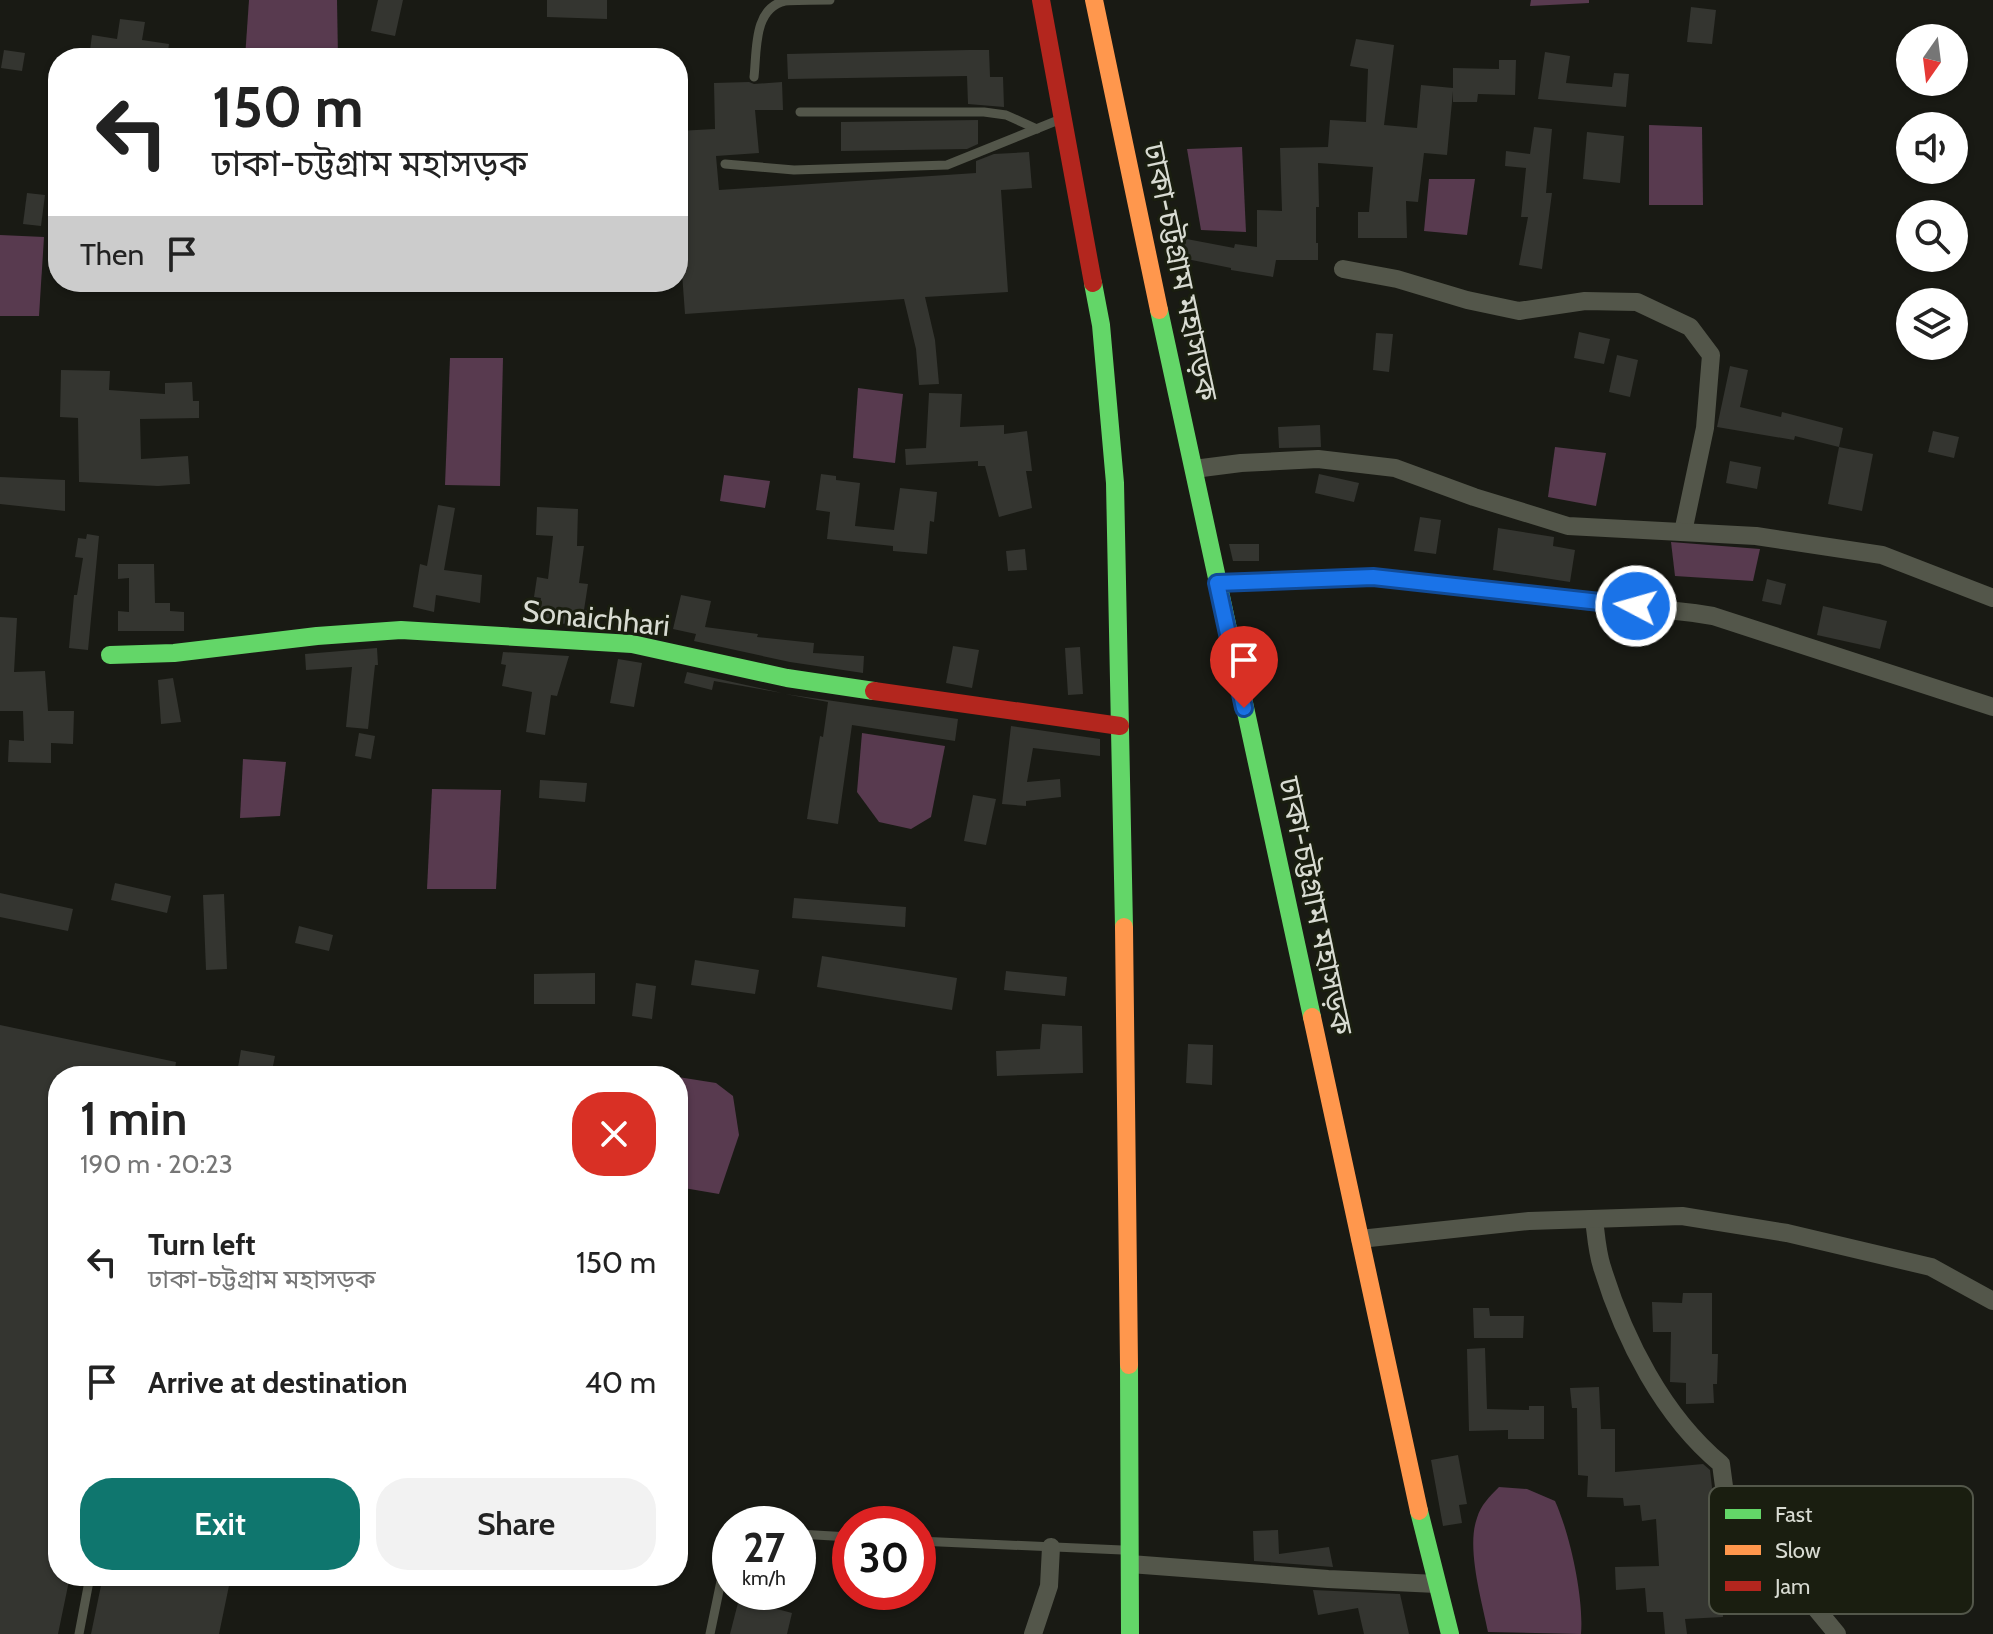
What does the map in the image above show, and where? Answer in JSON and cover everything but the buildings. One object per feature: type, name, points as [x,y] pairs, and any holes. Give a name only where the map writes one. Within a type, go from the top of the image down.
[{"type":"main road","points":[[1041,0],[1101,325],[1115,483],[1129,1230],[1130,1634]]},
{"type":"main road","name":"ঢাকা-চট্টগ্রাম মহাসড়ক","points":[[1094,0],[1421,1520],[1450,1634]]},
{"type":"main road","name":"Sonaichhari","points":[[110,655],[174,653],[317,636],[401,630],[632,644],[787,678],[1120,726]]},
{"type":"street","points":[[1343,269],[1397,279],[1467,300],[1519,311],[1585,301],[1637,302],[1690,327],[1711,355],[1705,428],[1683,532]]},
{"type":"street","points":[[1194,469],[1318,459],[1395,468],[1568,526],[1756,536],[1882,555],[1993,598]]},
{"type":"street","points":[[1217,583],[1373,577],[1713,616],[1993,707]]},
{"type":"street","points":[[1360,1239],[1529,1221],[1682,1216],[1787,1233],[1931,1267],[1993,1301]]},
{"type":"street","points":[[1594,1219],[1601,1264],[1616,1306],[1673,1415],[1701,1448],[1721,1464],[1724,1486]]},
{"type":"street","points":[[1033,1634],[1049,1586],[1051,1547]]},
{"type":"street","points":[[1130,1557],[1313,1578],[1437,1584]]},
{"type":"street","points":[[1820,1614],[1837,1634]]},
{"type":"lane","points":[[754,77],[761,20],[770,8],[785,1],[830,0]]},
{"type":"lane","points":[[800,112],[984,112],[1006,115],[1037,129]]},
{"type":"lane","points":[[725,164],[794,170],[947,165],[1063,118]]},
{"type":"lane","points":[[936,1542],[1051,1547],[1130,1557]]},
{"type":"lane","points":[[79,1634],[88,1586]]},
{"type":"lane","points":[[710,1634],[715,1610]]},
{"type":"shaded area","points":[[249,0],[337,0],[338,48],[246,48]]},
{"type":"shaded area","points":[[1531,0],[1589,0],[1589,3],[1530,6]]},
{"type":"shaded area","points":[[1649,125],[1702,127],[1703,205],[1649,205]]},
{"type":"shaded area","points":[[1242,147],[1246,232],[1201,230],[1187,149]]},
{"type":"shaded area","points":[[1429,179],[1475,179],[1467,235],[1424,231]]},
{"type":"shaded area","points":[[0,235],[44,237],[39,316],[0,316]]},
{"type":"shaded area","points":[[450,358],[503,358],[500,486],[445,485]]},
{"type":"shaded area","points":[[858,388],[903,394],[895,463],[853,458]]},
{"type":"shaded area","points":[[1555,447],[1606,453],[1596,506],[1548,497]]},
{"type":"shaded area","points":[[724,475],[770,481],[765,508],[720,501]]},
{"type":"shaded area","points":[[1671,542],[1760,549],[1753,581],[1675,576]]},
{"type":"shaded area","points":[[862,733],[945,746],[931,817],[911,829],[879,822],[857,792]]},
{"type":"shaded area","points":[[243,759],[286,762],[280,816],[240,818]]},
{"type":"shaded area","points":[[432,789],[501,790],[496,889],[427,889]]},
{"type":"shaded area","points":[[688,1079],[716,1083],[733,1096],[739,1135],[719,1194],[688,1189]]},
{"type":"shaded area","points":[[1499,1487],[1527,1489],[1555,1501],[1575,1566],[1581,1634],[1488,1632],[1476,1575],[1474,1530],[1481,1509]]},
{"type":"traffic: fast","points":[[1093,283],[1101,325],[1115,483],[1124,927]]},
{"type":"traffic: fast","points":[[1159,310],[1312,1017]]},
{"type":"traffic: fast","points":[[110,655],[174,653],[317,636],[401,630],[632,644],[787,678],[874,691]]},
{"type":"traffic: fast","points":[[1129,1365],[1130,1634]]},
{"type":"traffic: fast","points":[[1419,1511],[1450,1634]]},
{"type":"traffic: slow","points":[[1094,0],[1159,310]]},
{"type":"traffic: slow","points":[[1124,927],[1129,1365]]},
{"type":"traffic: slow","points":[[1312,1017],[1419,1511]]},
{"type":"traffic: jam","points":[[1041,0],[1093,283]]},
{"type":"traffic: jam","points":[[874,691],[1120,726]]},
{"type":"route","points":[[1244,708],[1217,583],[1373,577],[1636,606]]}]
